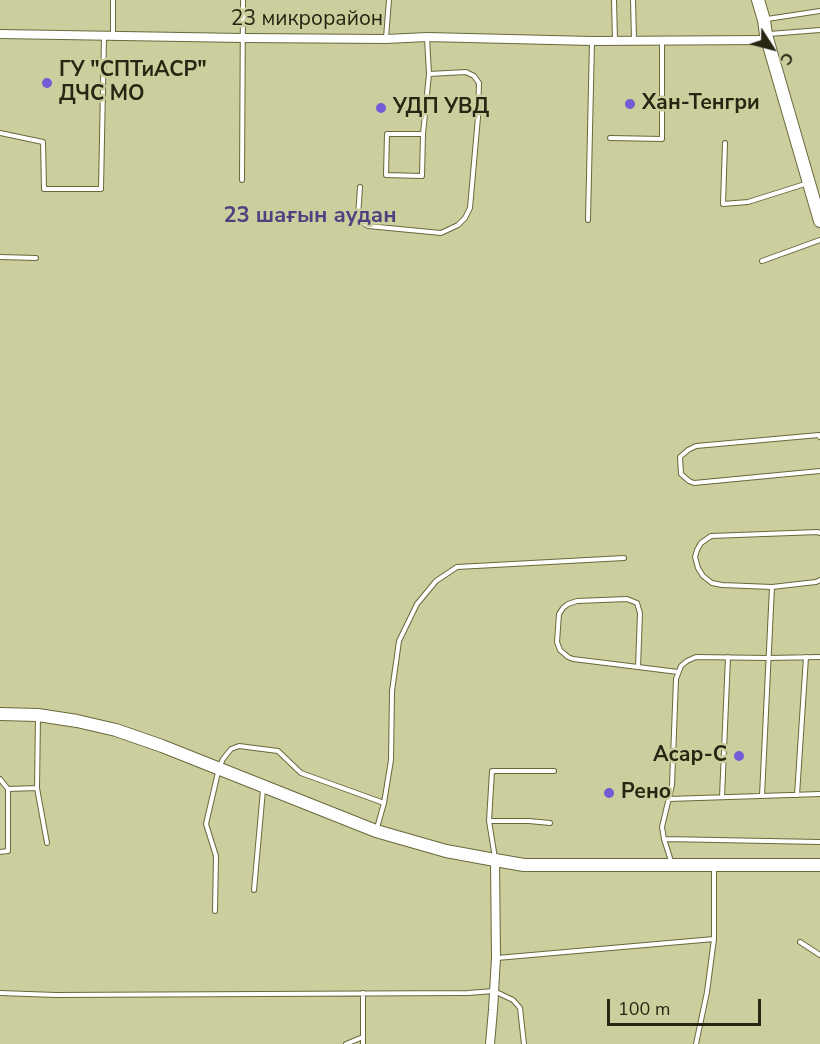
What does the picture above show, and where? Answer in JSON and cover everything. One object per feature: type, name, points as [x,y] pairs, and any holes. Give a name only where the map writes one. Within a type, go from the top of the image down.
[{"type":"street","points":[[758,0],[819,216]]},
{"type":"street","name":"23 микрорайон","points":[[0,34],[592,41],[767,38]]},
{"type":"street","points":[[0,714],[77,721],[116,730],[219,768],[376,831],[446,851],[524,865],[820,865]]},
{"type":"street","points":[[490,1044],[496,958],[495,860]]},
{"type":"lane","points":[[0,133],[42,142],[44,189],[101,189],[113,0]]},
{"type":"lane","points":[[242,180],[243,0]]},
{"type":"lane","points":[[386,39],[389,0]]},
{"type":"lane","points":[[614,0],[615,40]]},
{"type":"lane","points":[[633,0],[634,40]]},
{"type":"lane","points":[[764,20],[820,11]]},
{"type":"lane","points":[[767,38],[820,30]]},
{"type":"lane","points":[[423,134],[387,134],[386,174],[422,176],[423,134],[429,74],[426,38]]},
{"type":"lane","points":[[610,138],[662,140],[662,40]]},
{"type":"lane","points":[[588,220],[592,41]]},
{"type":"lane","points":[[360,187],[358,217],[368,226],[441,233],[458,225],[465,218],[470,208],[479,83],[474,76],[466,72],[429,74]]},
{"type":"lane","points":[[724,143],[723,204],[748,202],[809,182]]},
{"type":"lane","points":[[762,261],[820,240]]},
{"type":"lane","points":[[0,257],[36,258]]},
{"type":"lane","points":[[820,437],[819,435],[696,446],[680,457],[681,474],[694,483],[820,471]]},
{"type":"lane","points":[[820,533],[711,536],[701,543],[695,558],[703,576],[712,583],[722,585],[772,586],[820,580]]},
{"type":"lane","points":[[376,831],[384,803],[391,760],[392,691],[399,641],[417,604],[436,581],[457,567],[624,558]]},
{"type":"lane","points":[[762,796],[772,586]]},
{"type":"lane","points":[[638,667],[640,613],[637,603],[627,599],[577,602],[563,608],[559,614],[557,642],[564,655],[573,659],[678,672]]},
{"type":"lane","points":[[673,865],[662,827],[672,785],[675,687],[681,666],[696,657],[820,657]]},
{"type":"lane","points":[[722,797],[728,657]]},
{"type":"lane","points":[[797,795],[806,657]]},
{"type":"lane","points":[[38,716],[37,788],[47,843]]},
{"type":"lane","points":[[215,910],[216,856],[206,824],[219,768],[231,749],[239,746],[278,751],[301,773],[384,803]]},
{"type":"lane","points":[[495,860],[489,821],[492,771],[554,771]]},
{"type":"lane","points":[[0,779],[8,789],[8,851],[0,852]]},
{"type":"lane","points":[[254,890],[264,786]]},
{"type":"lane","points":[[8,789],[37,788]]},
{"type":"lane","points":[[669,799],[820,794]]},
{"type":"lane","points":[[489,821],[550,823]]},
{"type":"lane","points":[[664,839],[820,842]]},
{"type":"lane","points":[[696,1044],[707,992],[714,939],[714,865]]},
{"type":"lane","points":[[496,958],[714,939]]},
{"type":"lane","points":[[800,942],[820,955]]},
{"type":"lane","points":[[0,993],[468,993],[495,991],[513,1000],[520,1008],[524,1044]]},
{"type":"lane","points":[[363,993],[363,1044]]},
{"type":"lane","points":[[346,1044],[363,1037]]},
{"type":"place","name":"ГУ \"СПТиАСР\" ДЧС МО","points":[[47,83]]},
{"type":"place","name":"Хан-Тенгри","points":[[630,104]]},
{"type":"place","name":"УДП УВД","points":[[381,108]]},
{"type":"place","name":"Асар-С","points":[[739,756]]},
{"type":"place","name":"Рено","points":[[609,793]]},
{"type":"district","name":"23 шағын аудан","points":[[310,217]]}]
